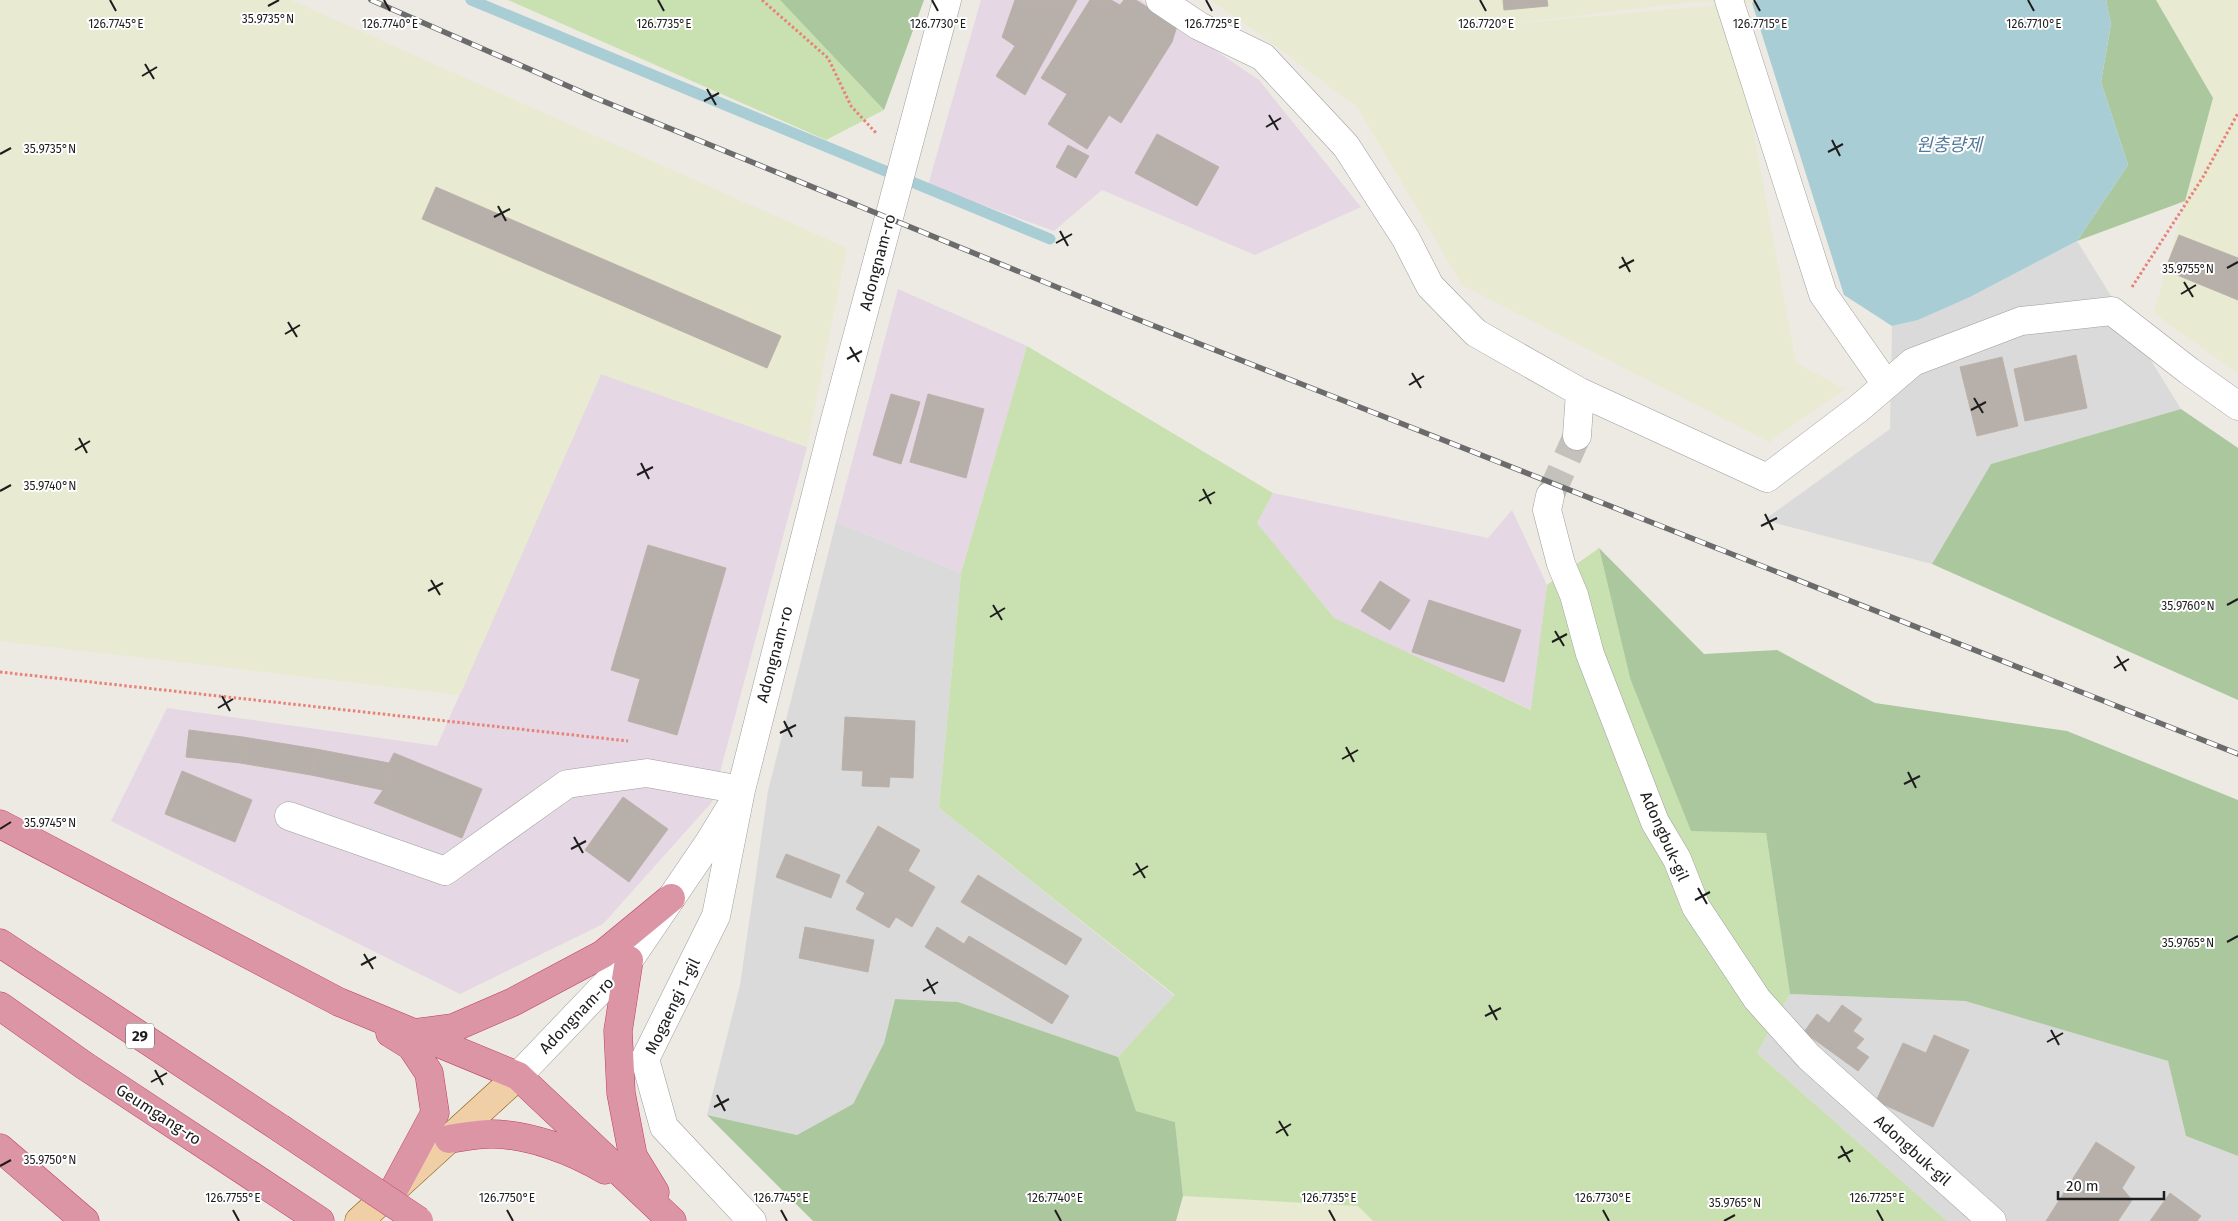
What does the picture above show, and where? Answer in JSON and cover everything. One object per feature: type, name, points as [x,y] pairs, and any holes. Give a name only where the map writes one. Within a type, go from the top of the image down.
[{"type":"highway","points":[[0,824],[339,1002],[411,1046],[429,1073],[435,1113],[392,1192]]},
{"type":"highway","points":[[413,1033],[453,1028],[513,1002],[603,954],[671,898]]},
{"type":"highway","name":"29","points":[[0,943],[419,1221]]},
{"type":"highway","points":[[629,960],[618,1031],[620,1093],[633,1156],[673,1221]]},
{"type":"highway","points":[[339,1002],[518,1076],[673,1221]]},
{"type":"highway","name":"Geumgang-ro","points":[[0,1006],[85,1066],[237,1164],[320,1221]]},
{"type":"highway","points":[[449,1138],[492,1134],[540,1141],[584,1157],[639,1190]]},
{"type":"highway","points":[[0,1148],[86,1221]]},
{"type":"main road","name":"Adongnam-ro","points":[[359,1221],[518,1076]]},
{"type":"street","name":"Adongnam-ro","points":[[518,1076],[629,960],[708,844],[741,790],[751,745],[947,0]]},
{"type":"street","points":[[1160,0],[1200,26],[1263,57],[1346,146],[1406,239],[1430,286],[1476,333],[1580,392],[1768,478],[1858,409],[1912,362],[2021,320],[2112,311],[2188,371],[2238,406]]},
{"type":"street","points":[[1729,0],[1823,294],[1886,384]]},
{"type":"street","points":[[1577,436],[1580,392]]},
{"type":"street","name":"Adongbuk-gil","points":[[1550,496],[1546,510],[1590,654],[1655,822],[1676,859],[1696,907],[1757,999],[1809,1057],[1992,1221]]},
{"type":"street","points":[[290,816],[444,871],[567,784],[647,773],[741,790]]},
{"type":"street","name":"Mogaengi 1-gil","points":[[741,790],[716,916],[646,1059],[664,1127],[752,1221]]},
{"type":"path","points":[[762,0],[828,58],[851,106],[904,162]]},
{"type":"path","points":[[2112,311],[2128,294],[2203,177],[2238,113]]},
{"type":"path","points":[[0,672],[630,741]]},
{"type":"shaded area","points":[[981,0],[1141,0],[1259,80],[1361,207],[1255,255],[1102,190],[1054,231],[928,185]]},
{"type":"shaded area","points":[[2077,241],[2181,409],[1991,464],[1932,564],[1764,520],[1890,429],[1892,326],[1918,320],[1970,297]]},
{"type":"shaded area","points":[[898,289],[1027,346],[961,573],[836,522]]},
{"type":"shaded area","points":[[601,374],[807,447],[712,802],[603,924],[460,994],[111,821],[167,708],[437,746]]},
{"type":"shaded area","points":[[1273,493],[1488,538],[1512,510],[1547,585],[1532,710],[1333,618],[1257,523]]},
{"type":"shaded area","points":[[836,522],[961,573],[939,808],[1175,996],[1118,1057],[958,1002],[895,999],[884,1043],[853,1104],[797,1135],[707,1115],[740,985],[768,791]]},
{"type":"shaded area","points":[[1790,994],[1965,1001],[2168,1061],[2186,1136],[2238,1156],[2238,1221],[1947,1221],[1757,1053]]},
{"type":"green space","points":[[0,0],[291,0],[847,248],[807,447],[601,374],[460,695],[0,641]]},
{"type":"green space","points":[[508,0],[780,0],[884,110],[826,140]]},
{"type":"green space","points":[[780,0],[924,0],[884,110]]},
{"type":"green space","points":[[1210,0],[1757,0],[1752,3],[1691,2],[1500,25],[1730,4],[1796,363],[1845,389],[1769,442],[1462,285],[1358,108],[1262,36]]},
{"type":"green space","points":[[2106,0],[2156,0],[2213,98],[2185,201],[2077,241],[2128,165],[2101,82],[2111,24]]},
{"type":"green space","points":[[2156,0],[2238,0],[2238,374],[2154,313],[2213,98]]},
{"type":"green space","points":[[1027,346],[1273,493],[1257,523],[1334,618],[1531,710],[1547,585],[1599,548],[1630,678],[1766,833],[1790,994],[1757,1053],[1947,1221],[1373,1221],[1358,1206],[1183,1196],[1175,1122],[1136,1111],[1118,1057],[1175,995],[939,808],[961,573]]},
{"type":"green space","points":[[2181,409],[2238,448],[2238,700],[1932,564],[1991,464]]},
{"type":"green space","points":[[1599,548],[1704,654],[1777,650],[1875,703],[2067,731],[2238,800],[2238,1156],[2186,1136],[2168,1061],[1965,1001],[1790,994],[1766,833],[1691,831],[1630,678]]},
{"type":"green space","points":[[895,999],[958,1002],[1118,1057],[1136,1111],[1175,1122],[1183,1196],[1176,1221],[813,1221],[707,1115],[797,1135],[853,1104],[884,1043]]},
{"type":"green space","points":[[1183,1196],[1358,1206],[1372,1221],[1176,1221]]},
{"type":"water","name":"원충량제","points":[[1757,0],[2106,0],[2111,24],[2101,82],[2128,165],[2077,241],[1970,297],[1918,320],[1892,326],[1844,295],[1752,3]]},
{"type":"building","points":[[1015,0],[1077,0],[1025,95],[996,76],[1015,46],[1002,37]]},
{"type":"building","points":[[1090,0],[1111,0],[1120,5],[1124,0],[1136,0],[1177,26],[1172,42],[1121,123],[1109,115],[1087,149],[1048,124],[1067,94],[1041,78]]},
{"type":"building","points":[[1503,0],[1547,0],[1548,6],[1504,10]]},
{"type":"building","points":[[1157,134],[1219,167],[1197,206],[1135,173]]},
{"type":"building","points":[[1068,145],[1089,156],[1076,178],[1056,167]]},
{"type":"building","points":[[436,187],[781,336],[767,368],[422,219]]},
{"type":"building","points":[[2179,235],[2238,258],[2238,300],[2165,270]]},
{"type":"building","points":[[2076,355],[2087,408],[2025,421],[2014,369]]},
{"type":"building","points":[[2002,357],[2018,426],[1977,436],[1960,367]]},
{"type":"building","points":[[891,394],[920,402],[901,464],[873,455]]},
{"type":"building","points":[[928,394],[984,409],[966,478],[910,462]]},
{"type":"building","points":[[648,545],[726,568],[677,735],[628,721],[640,679],[611,670]]},
{"type":"building","points":[[1380,581],[1410,600],[1390,630],[1361,611]]},
{"type":"building","points":[[1429,600],[1521,630],[1504,682],[1412,652]]},
{"type":"building","points":[[845,717],[915,721],[913,778],[890,777],[889,787],[862,786],[863,771],[842,770]]},
{"type":"building","points":[[189,730],[243,737],[240,763],[186,757]]},
{"type":"building","points":[[243,737],[316,749],[311,775],[240,763]]},
{"type":"building","points":[[316,749],[389,763],[383,790],[311,775]]},
{"type":"building","points":[[394,753],[482,789],[462,838],[374,803],[383,790],[389,763]]},
{"type":"building","points":[[182,771],[252,800],[235,842],[165,814]]},
{"type":"building","points":[[623,797],[668,829],[629,882],[585,850]]},
{"type":"building","points":[[878,826],[920,850],[908,871],[935,887],[912,927],[896,917],[889,928],[856,909],[865,893],[846,882]]},
{"type":"building","points":[[786,854],[840,875],[831,898],[776,877]]},
{"type":"building","points":[[978,875],[1082,939],[1066,965],[961,902]]},
{"type":"building","points":[[805,927],[874,940],[868,972],[799,958]]},
{"type":"building","points":[[937,927],[964,944],[969,936],[1069,996],[1052,1024],[925,947]]},
{"type":"building","points":[[1842,1005],[1862,1019],[1853,1031],[1864,1039],[1856,1048],[1869,1057],[1858,1071],[1804,1032],[1817,1014],[1829,1023]]},
{"type":"building","points":[[1934,1035],[1969,1050],[1933,1127],[1876,1101],[1903,1043],[1926,1053]]},
{"type":"building","points":[[2096,1142],[2135,1167],[2122,1188],[2132,1200],[2118,1221],[2046,1221]]},
{"type":"building","points":[[2170,1193],[2201,1216],[2197,1221],[2150,1221]]},
{"type":"waterway","points":[[471,0],[1050,239]]},
{"type":"tunnel","points":[[1550,496],[1577,436]]},
{"type":"railway","points":[[371,0],[593,97],[1081,297],[2238,754]]}]
